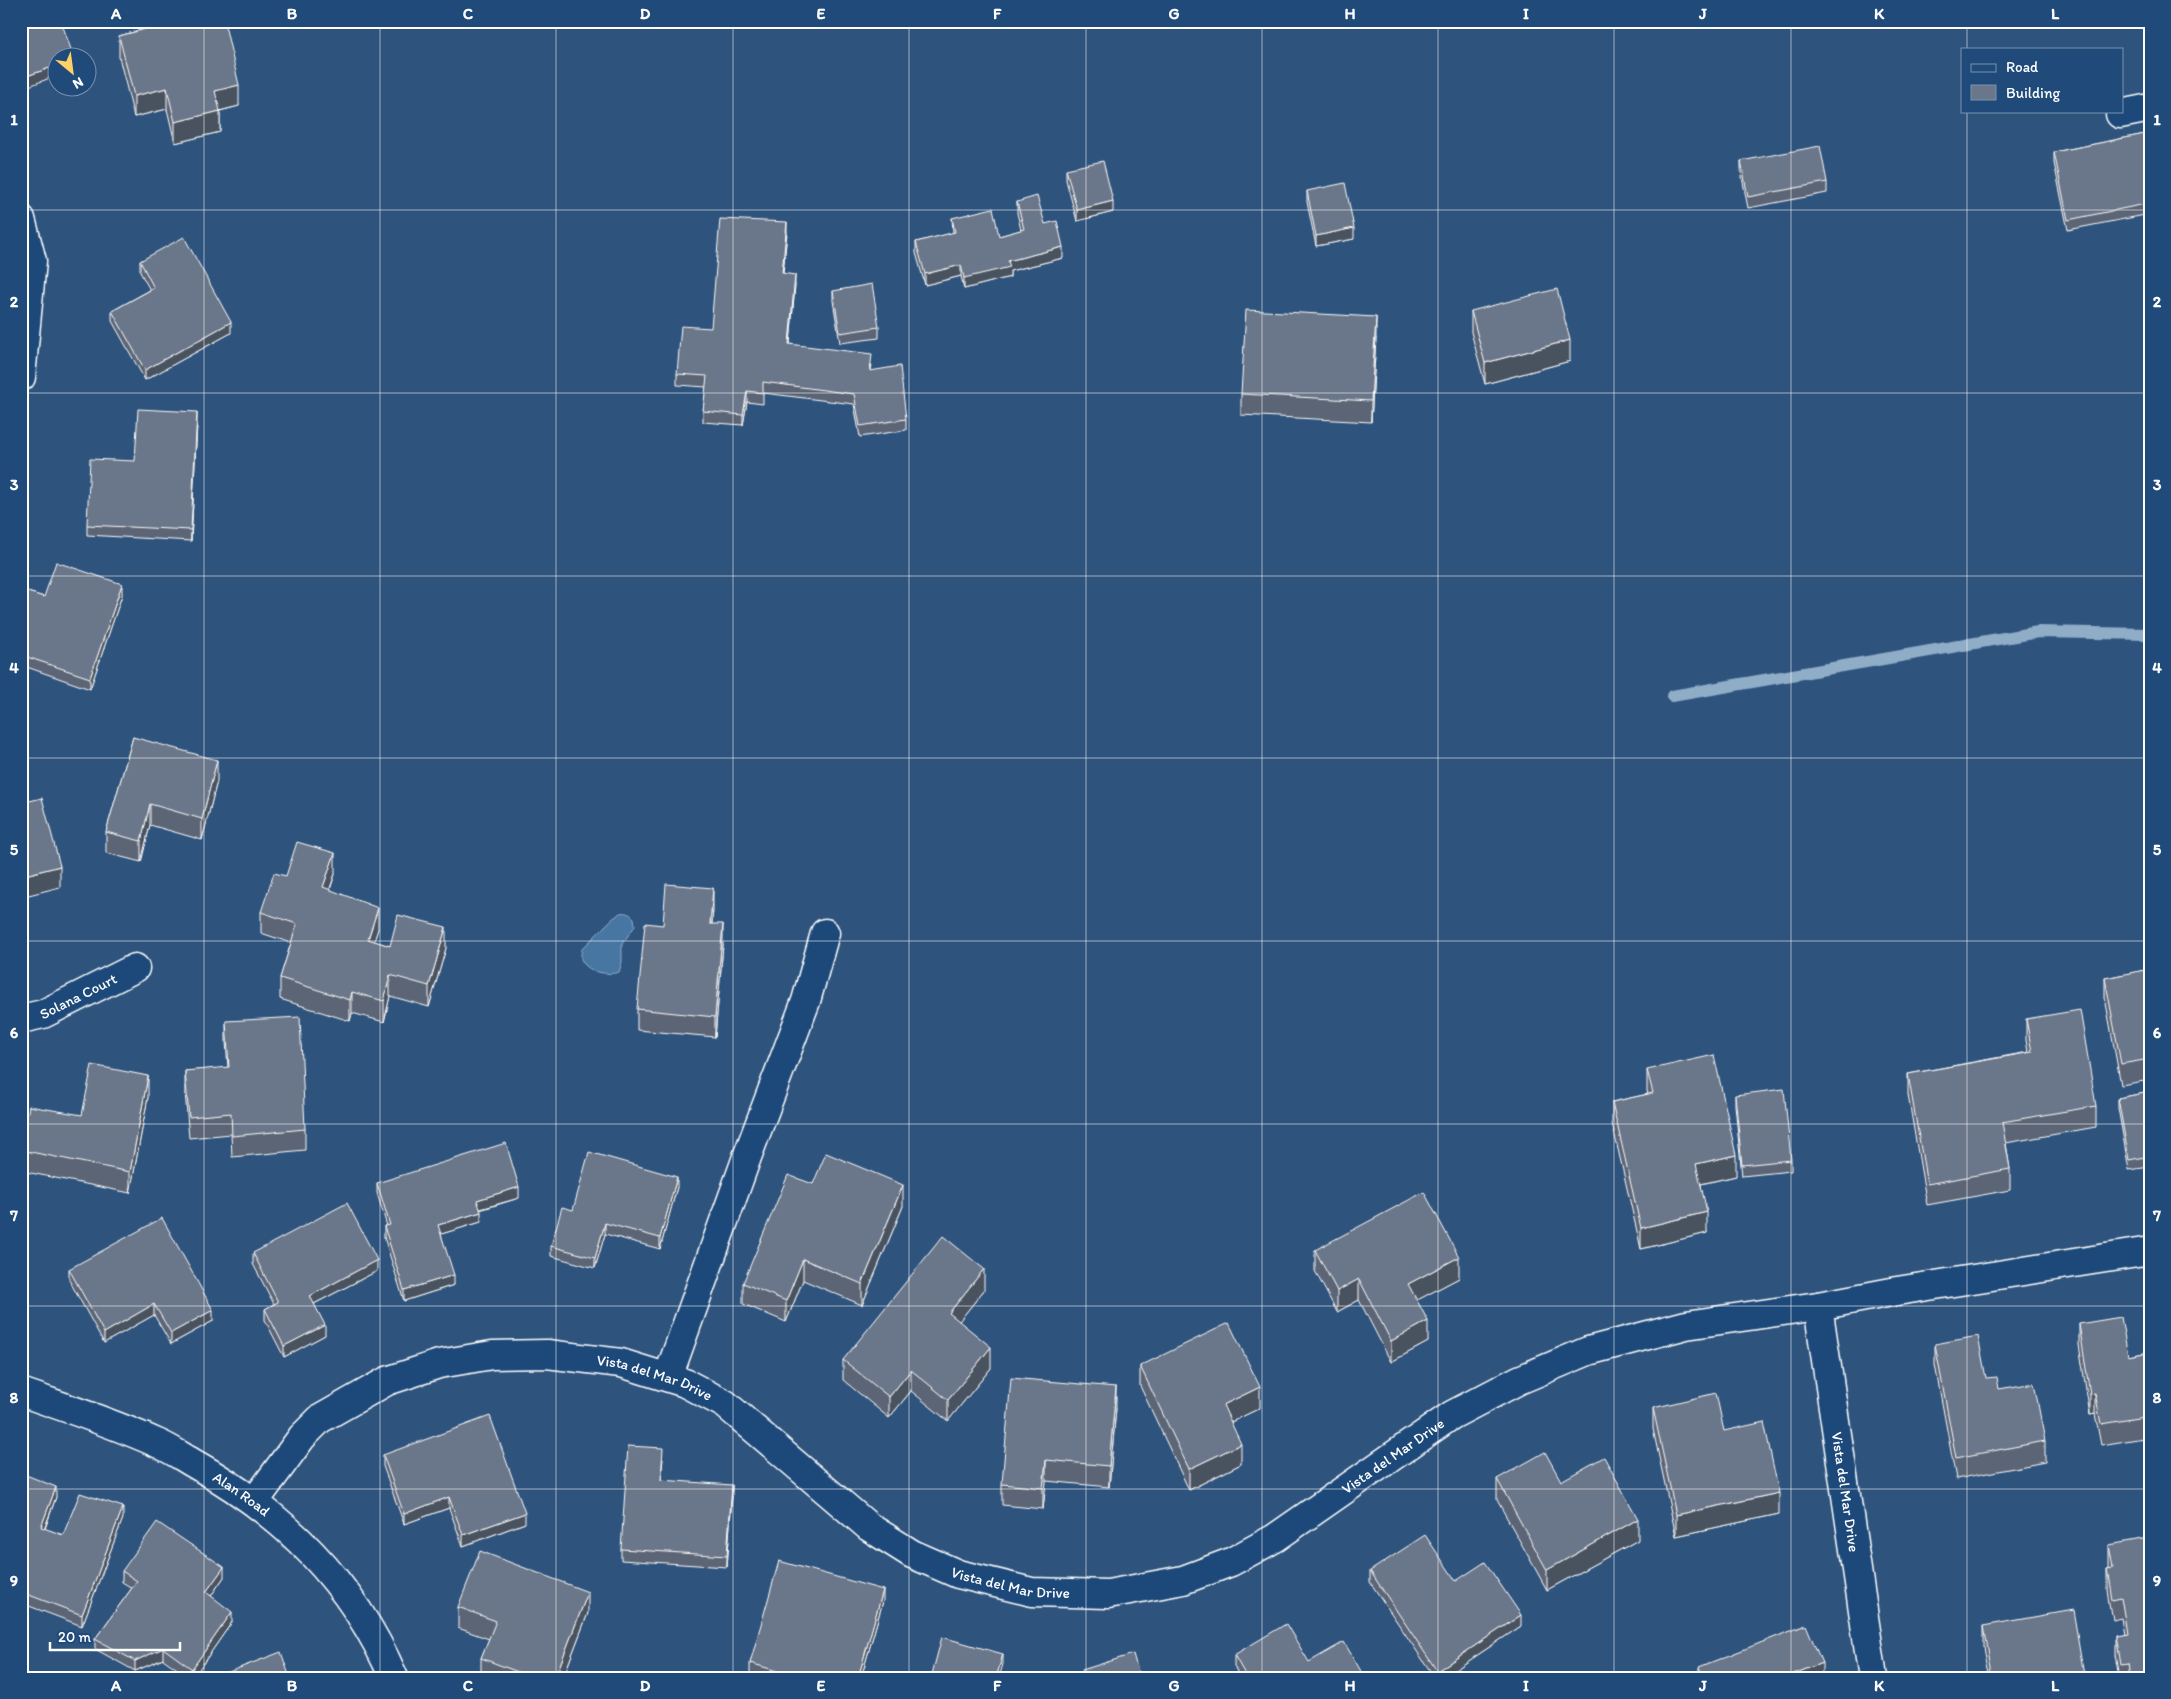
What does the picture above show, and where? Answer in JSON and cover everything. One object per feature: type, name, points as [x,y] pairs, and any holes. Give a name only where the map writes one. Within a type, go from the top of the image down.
[{"type":"street","points":[[2120,114],[2150,108]]},
{"type":"street","points":[[21,219],[32,261],[21,377]]},
{"type":"street","points":[[668,1378],[747,1157],[806,1001],[825,933]]},
{"type":"street","name":"Solana Court","points":[[21,1019],[43,1014],[135,968]]},
{"type":"street","name":"Vista del Mar Drive","points":[[255,1501],[302,1437],[320,1419],[387,1381],[439,1364],[492,1355],[547,1354],[621,1363],[685,1383],[725,1404],[869,1527],[912,1554],[958,1574],[1032,1592],[1108,1594],[1183,1580],[1231,1562],[1276,1538],[1452,1415],[1519,1380],[1588,1351],[1686,1325],[1818,1306],[1907,1289],[2150,1251]]},
{"type":"street","name":"Vista del Mar Drive","points":[[1818,1306],[1873,1678]]},
{"type":"street","name":"Alan Road","points":[[21,1392],[157,1443],[228,1482],[255,1501],[316,1555],[349,1596],[383,1652],[394,1678]]},
{"type":"water","points":[[620,913],[627,913],[632,916],[635,926],[622,944],[622,962],[619,972],[604,973],[588,968],[581,960],[582,949]]},
{"type":"building","points":[[21,21],[61,21],[70,48],[48,48],[48,69],[21,78]]},
{"type":"building","points":[[144,21],[224,21],[239,85],[215,91],[220,111],[175,122],[167,88],[134,96],[119,36],[146,29]]},
{"type":"building","points":[[2150,133],[2150,203],[2068,220],[2054,152]]},
{"type":"building","points":[[1820,146],[1827,182],[1748,197],[1741,161]]},
{"type":"building","points":[[1103,161],[1113,201],[1077,210],[1066,169]]},
{"type":"building","points":[[1345,183],[1354,228],[1316,236],[1307,191]]},
{"type":"building","points":[[1037,196],[1045,224],[1057,221],[1063,247],[1008,261],[1010,267],[964,278],[961,265],[925,274],[916,242],[955,232],[952,218],[993,208],[999,236],[1024,229],[1017,202]]},
{"type":"building","points":[[720,219],[787,222],[782,273],[795,275],[789,344],[872,354],[870,371],[900,366],[906,419],[860,426],[854,394],[763,382],[763,393],[747,391],[743,415],[703,411],[707,376],[677,374],[681,326],[711,328]]},
{"type":"building","points":[[184,237],[231,322],[145,370],[112,311],[154,288],[140,261]]},
{"type":"building","points":[[872,284],[879,327],[840,333],[833,291]]},
{"type":"building","points":[[1557,289],[1570,340],[1485,363],[1471,311]]},
{"type":"building","points":[[1246,310],[1376,317],[1371,401],[1241,394]]},
{"type":"building","points":[[138,409],[197,412],[191,530],[87,525],[90,459],[135,461]]},
{"type":"building","points":[[56,562],[122,584],[90,678],[21,655],[21,590],[44,597]]},
{"type":"building","points":[[133,737],[217,760],[202,819],[150,804],[141,841],[106,832]]},
{"type":"building","points":[[42,798],[60,866],[21,876],[21,803]]},
{"type":"building","points":[[297,842],[335,853],[323,887],[378,908],[368,939],[390,946],[398,915],[446,927],[429,986],[390,975],[384,1001],[352,992],[350,1000],[280,978],[297,924],[261,912],[274,873],[286,876]]},
{"type":"building","points":[[666,884],[713,888],[710,924],[723,924],[715,1017],[637,1009],[645,923],[663,925]]},
{"type":"building","points":[[2150,969],[2150,1059],[2121,1064],[2105,978]]},
{"type":"building","points":[[2080,1010],[2096,1106],[2002,1122],[2010,1169],[1927,1184],[1908,1074],[2032,1052],[2026,1019]]},
{"type":"building","points":[[300,1017],[305,1129],[232,1136],[231,1113],[189,1117],[185,1071],[229,1067],[226,1021]]},
{"type":"building","points":[[1714,1055],[1736,1155],[1696,1164],[1707,1212],[1641,1228],[1612,1102],[1653,1093],[1647,1070]]},
{"type":"building","points":[[92,1065],[148,1076],[130,1172],[21,1150],[29,1106],[82,1115]]},
{"type":"building","points":[[1784,1089],[1791,1160],[1742,1165],[1735,1095]]},
{"type":"building","points":[[2150,1092],[2150,1156],[2129,1160],[2118,1098]]},
{"type":"building","points":[[506,1143],[519,1187],[477,1200],[481,1212],[438,1225],[454,1275],[404,1290],[384,1226],[390,1225],[377,1183]]},
{"type":"building","points":[[589,1152],[677,1177],[660,1238],[605,1223],[595,1258],[551,1246],[562,1207],[573,1210]]},
{"type":"building","points":[[826,1153],[903,1185],[862,1284],[803,1259],[786,1301],[743,1283],[788,1175],[813,1184]]},
{"type":"building","points":[[1424,1192],[1459,1257],[1408,1284],[1428,1321],[1391,1341],[1359,1279],[1337,1291],[1315,1250]]},
{"type":"building","points":[[347,1203],[377,1260],[310,1296],[325,1325],[284,1346],[265,1309],[278,1302],[253,1253]]},
{"type":"building","points":[[162,1218],[213,1310],[171,1333],[154,1304],[104,1333],[69,1269]]},
{"type":"building","points":[[943,1236],[984,1269],[949,1313],[991,1347],[948,1400],[911,1370],[889,1397],[843,1360]]},
{"type":"building","points":[[2121,1317],[2128,1356],[2150,1352],[2150,1416],[2101,1424],[2095,1393],[2090,1394],[2079,1324]]},
{"type":"building","points":[[1229,1323],[1260,1387],[1223,1405],[1241,1444],[1189,1469],[1140,1366]]},
{"type":"building","points":[[1978,1336],[1986,1378],[1997,1377],[1999,1389],[2034,1383],[2045,1441],[1956,1458],[1935,1344]]},
{"type":"building","points":[[1011,1378],[1116,1387],[1109,1466],[1046,1460],[1043,1488],[1002,1484]]},
{"type":"building","points":[[1716,1393],[1724,1431],[1764,1422],[1779,1493],[1676,1515],[1653,1408]]},
{"type":"building","points":[[490,1416],[525,1513],[463,1535],[449,1497],[404,1514],[383,1455]]},
{"type":"building","points":[[628,1446],[663,1448],[661,1480],[732,1485],[727,1556],[621,1549]]},
{"type":"building","points":[[1545,1452],[1561,1481],[1604,1457],[1638,1519],[1547,1570],[1497,1479]]},
{"type":"building","points":[[21,1473],[56,1487],[41,1527],[63,1535],[80,1493],[123,1507],[82,1615],[21,1592]]},
{"type":"building","points":[[157,1522],[224,1567],[206,1592],[232,1612],[192,1669],[163,1648],[135,1661],[95,1639],[137,1581],[122,1571]]},
{"type":"building","points":[[1425,1535],[1456,1581],[1485,1562],[1521,1615],[1437,1671],[1370,1571]]},
{"type":"building","points":[[2147,1538],[2150,1555],[2150,1678],[2130,1678],[2128,1665],[2121,1666],[2116,1635],[2127,1633],[2121,1597],[2112,1599],[2107,1569],[2113,1568],[2109,1545]]},
{"type":"building","points":[[480,1551],[588,1592],[555,1678],[534,1678],[481,1658],[496,1621],[458,1607]]},
{"type":"building","points":[[779,1561],[883,1590],[858,1678],[801,1678],[750,1663]]},
{"type":"building","points":[[2073,1610],[2084,1675],[2068,1678],[1992,1678],[1983,1626]]},
{"type":"building","points":[[1286,1624],[1309,1662],[1344,1642],[1365,1678],[1247,1678],[1234,1655]]},
{"type":"building","points":[[1806,1625],[1822,1663],[1783,1678],[1703,1678],[1699,1667]]},
{"type":"building","points":[[942,1637],[1003,1654],[996,1678],[931,1678]]},
{"type":"building","points":[[281,1652],[290,1678],[213,1678]]},
{"type":"building","points":[[1133,1654],[1140,1678],[1085,1678],[1082,1670]]},
{"type":"waterway","points":[[1672,696],[2038,632],[2150,634]]}]
